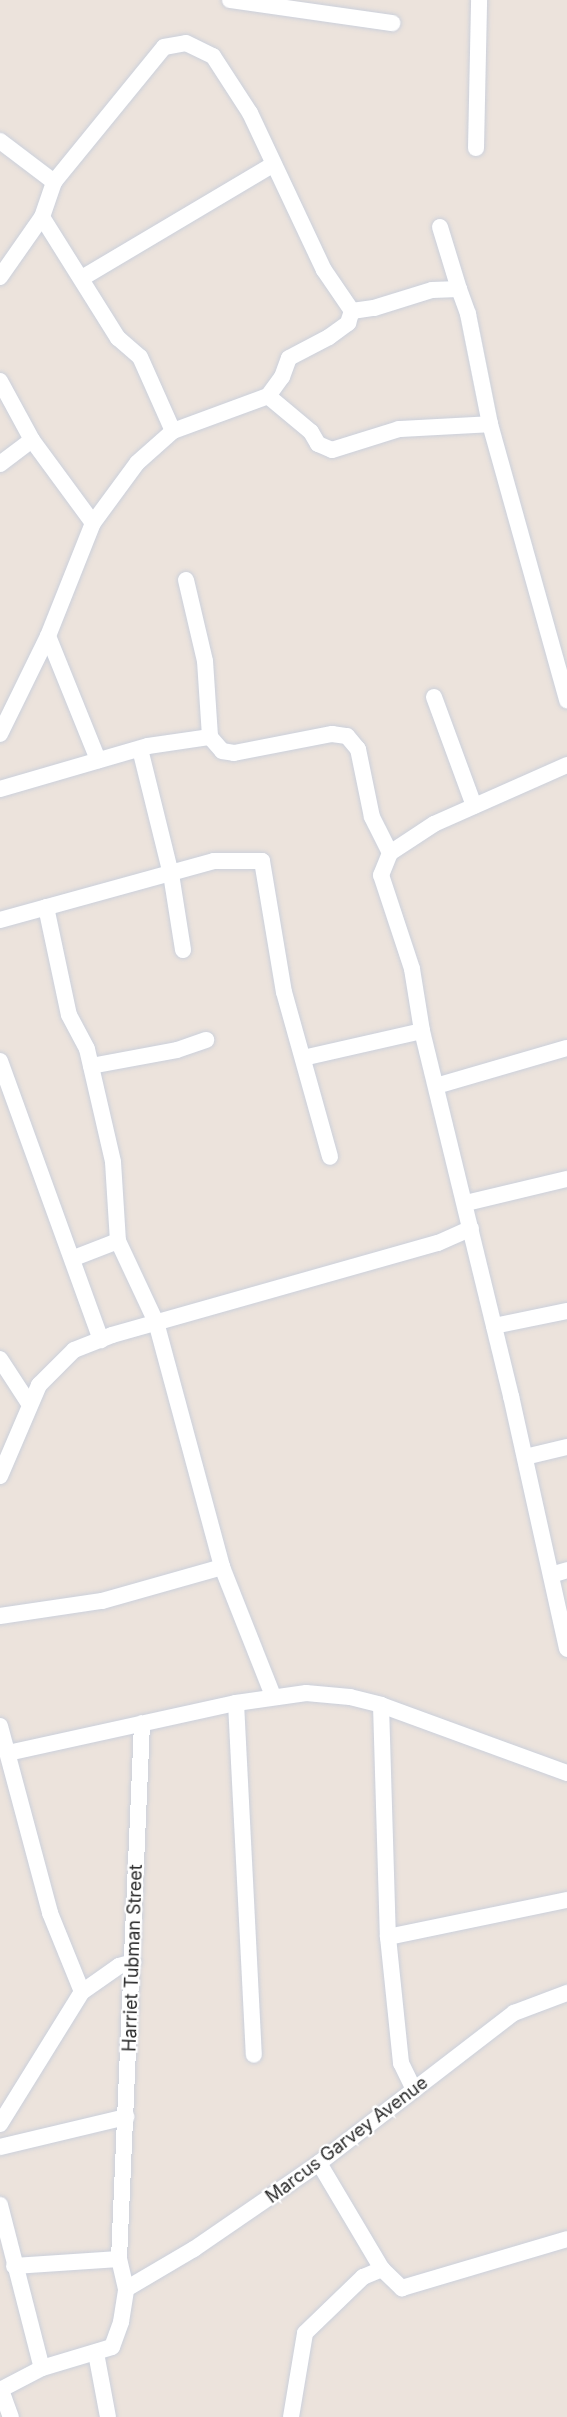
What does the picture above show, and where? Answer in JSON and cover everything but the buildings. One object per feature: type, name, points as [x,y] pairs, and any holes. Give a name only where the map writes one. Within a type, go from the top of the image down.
[{"type":"street","points":[[230,0],[392,23]]},
{"type":"street","points":[[476,148],[479,0]]},
{"type":"street","points":[[0,277],[42,217],[54,182],[124,92],[164,47],[175,43],[194,46],[213,56],[250,113],[324,270],[352,310]]},
{"type":"street","points":[[0,141],[54,182]]},
{"type":"street","points":[[82,278],[274,164]]},
{"type":"street","points":[[42,217],[118,338],[140,357],[173,431]]},
{"type":"street","points":[[440,227],[468,314],[490,424],[567,700]]},
{"type":"street","points":[[352,310],[384,306],[432,290],[459,289]]},
{"type":"street","points":[[0,734],[48,636],[93,524],[137,463],[173,431],[268,396],[282,377],[289,358],[329,337],[348,323],[352,310]]},
{"type":"street","points":[[0,381],[32,440],[93,524]]},
{"type":"street","points":[[268,396],[310,432],[318,444],[332,450],[399,429],[490,424]]},
{"type":"street","points":[[0,464],[32,440]]},
{"type":"street","points":[[186,580],[206,661],[210,737],[222,751],[234,753],[332,734],[347,736],[358,749],[372,817],[390,853]]},
{"type":"street","points":[[48,636],[98,760]]},
{"type":"street","points":[[434,697],[474,806]]},
{"type":"street","points":[[0,789],[67,772],[98,760],[140,749],[210,737]]},
{"type":"street","points":[[140,749],[171,874],[183,950]]},
{"type":"street","points":[[567,765],[434,824],[390,853],[384,861],[382,885],[412,969],[422,1031],[466,1203],[525,1457],[559,1572],[567,1648]]},
{"type":"street","points":[[0,920],[214,861],[262,861],[284,992],[330,1157]]},
{"type":"street","points":[[46,907],[69,1015],[87,1048],[113,1162],[118,1241],[156,1322],[222,1567],[273,1696]]},
{"type":"street","points":[[303,1058],[422,1031]]},
{"type":"street","points":[[91,1066],[177,1050],[206,1040]]},
{"type":"street","points":[[436,1086],[567,1048]]},
{"type":"street","points":[[0,1061],[74,1258],[101,1340]]},
{"type":"street","points":[[466,1203],[567,1179]]},
{"type":"street","points":[[0,1476],[22,1432],[30,1405],[39,1386],[58,1362],[74,1350],[156,1322],[438,1243],[471,1228]]},
{"type":"street","points":[[74,1258],[118,1241]]},
{"type":"street","points":[[494,1326],[567,1311]]},
{"type":"street","points":[[0,1359],[30,1405]]},
{"type":"street","points":[[525,1457],[567,1447]]},
{"type":"street","points":[[0,1616],[102,1601],[222,1567]]},
{"type":"street","points":[[8,1753],[273,1696],[350,1697],[567,1773]]},
{"type":"street","points":[[236,1703],[254,2055]]},
{"type":"street","points":[[381,1706],[388,1937],[400,2063],[414,2090]]},
{"type":"street","name":"Harriet Tubman Street","points":[[126,2289],[119,2259],[142,1723]]},
{"type":"street","points":[[0,1726],[50,1913],[82,1992]]},
{"type":"street","points":[[388,1937],[567,1900]]},
{"type":"street","points":[[0,2124],[82,1992],[119,1966],[133,1962]]},
{"type":"street","name":"Marcus Garvey Avenue","points":[[126,2289],[194,2249],[320,2163],[514,2013],[567,1993]]},
{"type":"street","points":[[0,2147],[126,2117]]},
{"type":"street","points":[[320,2163],[382,2269],[402,2288],[567,2239]]},
{"type":"street","points":[[0,2205],[42,2368]]},
{"type":"street","points":[[14,2266],[119,2259]]},
{"type":"street","points":[[291,2417],[305,2333],[363,2277],[382,2269]]},
{"type":"street","points":[[11,2417],[1,2390],[42,2368],[112,2347],[121,2322],[126,2289]]},
{"type":"street","points":[[96,2353],[108,2417]]}]
